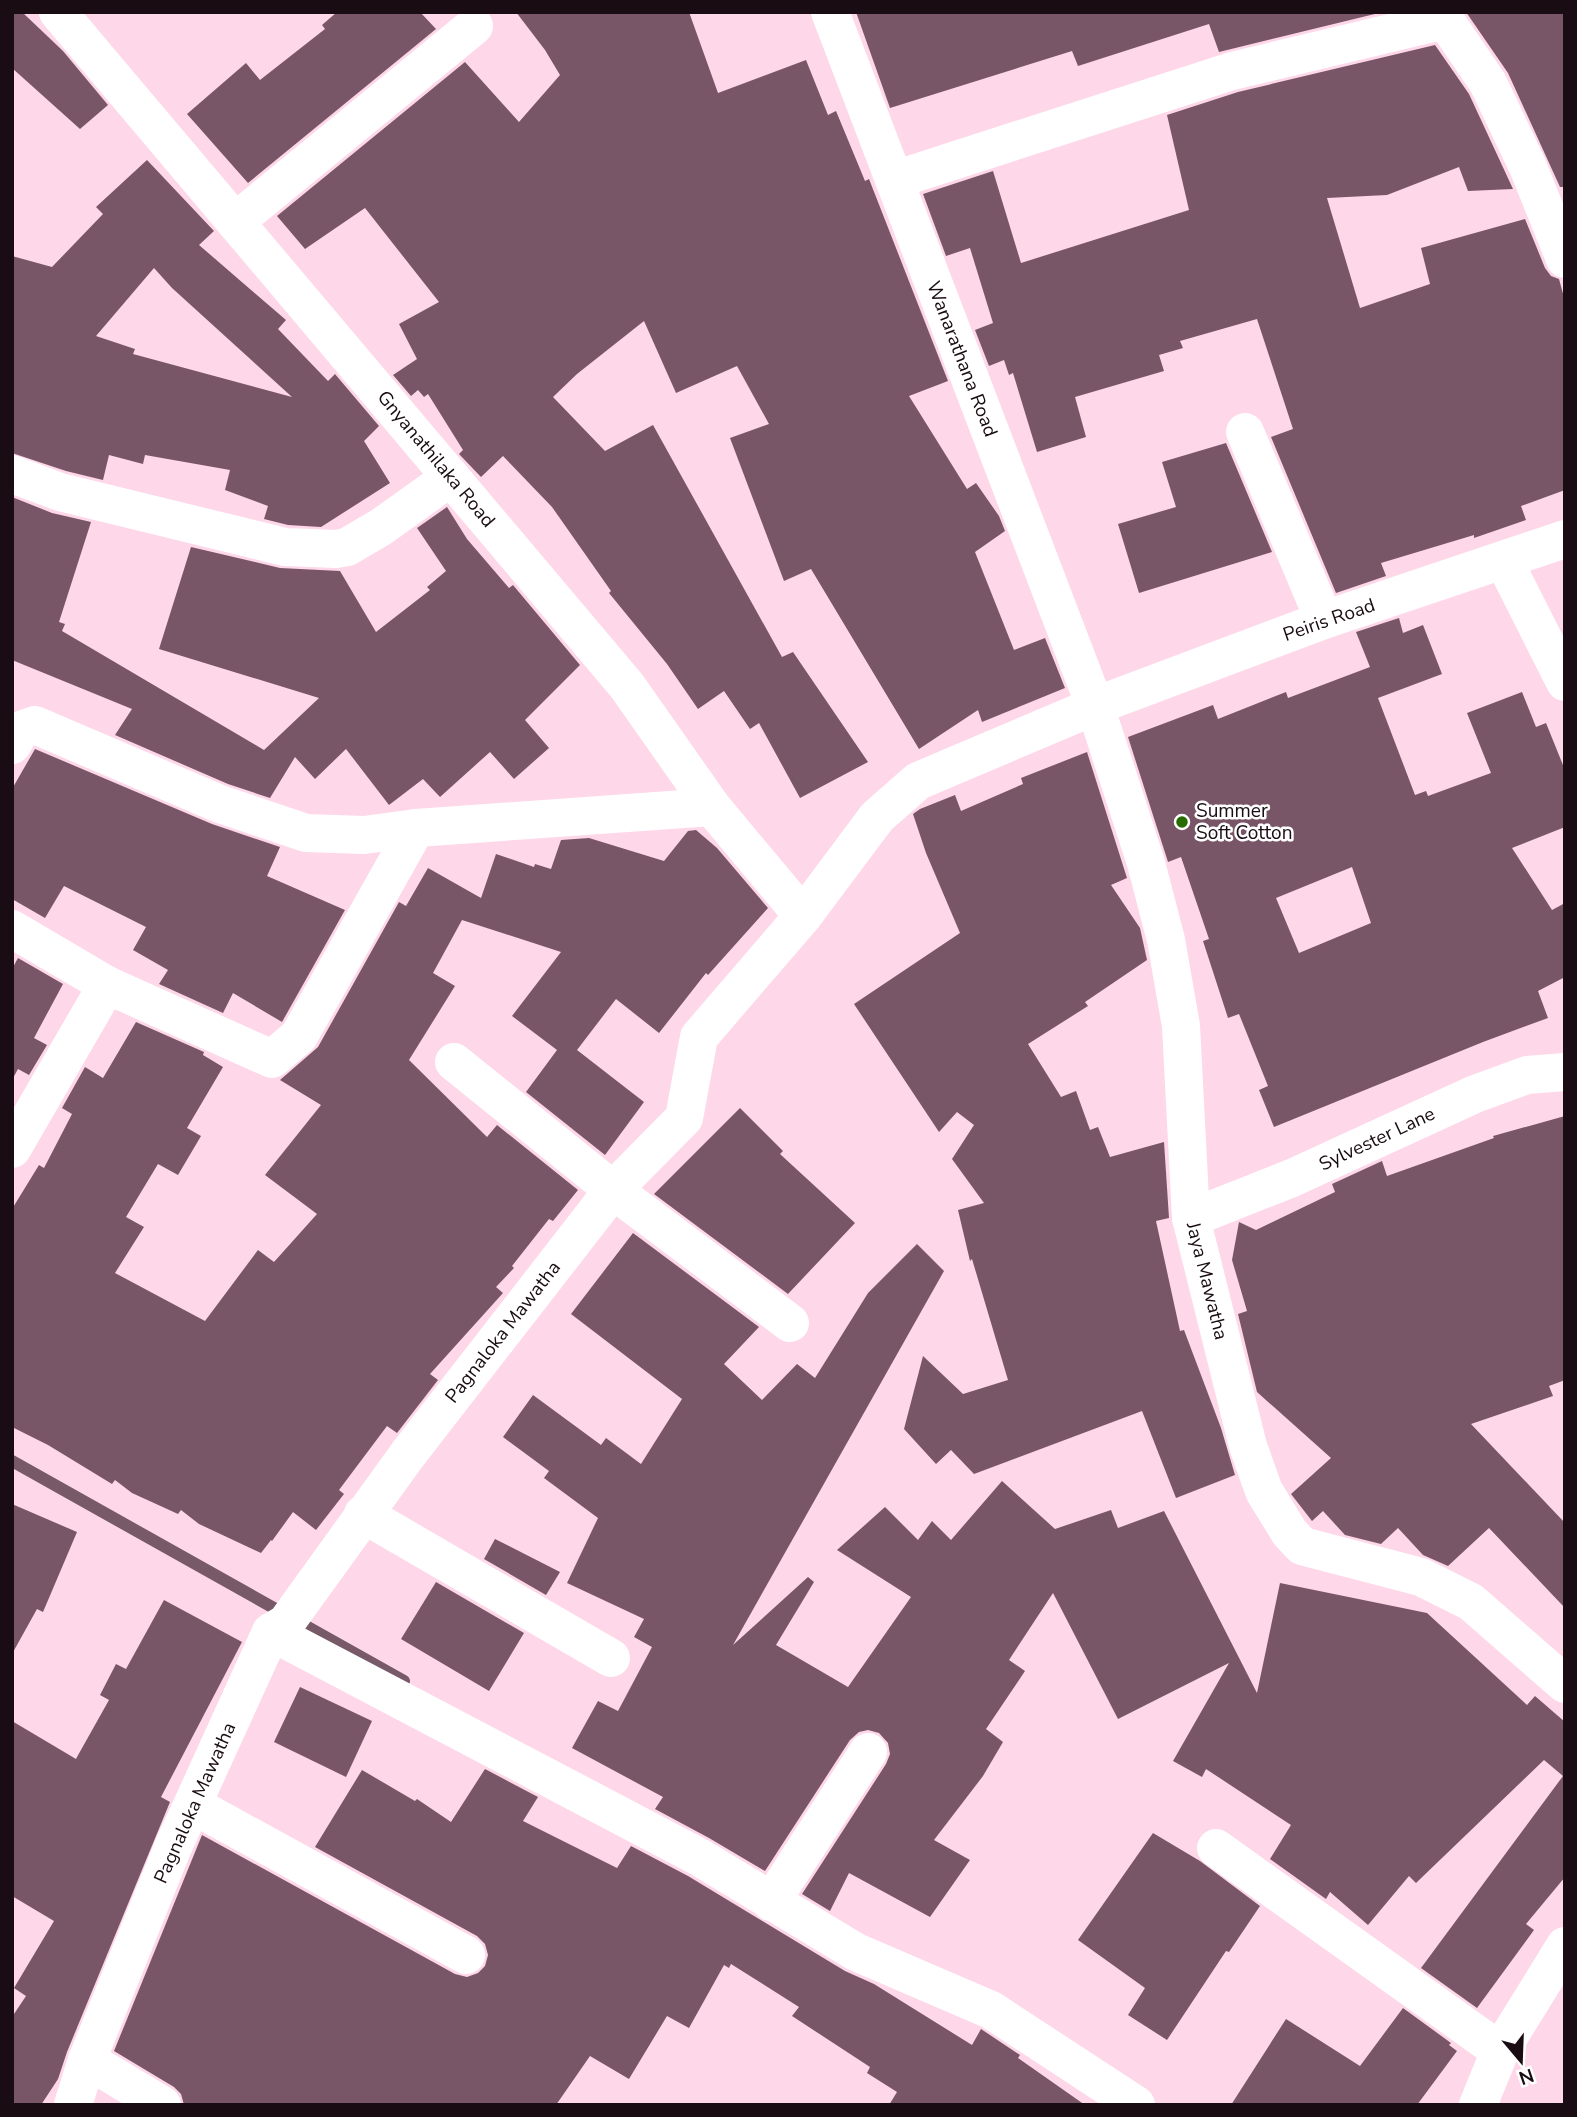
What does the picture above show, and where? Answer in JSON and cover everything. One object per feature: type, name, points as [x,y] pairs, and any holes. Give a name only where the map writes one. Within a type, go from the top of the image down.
[{"type":"street","name":"Gnyanathilaka Road","points":[[58,12],[627,687],[712,807],[803,916]]},
{"type":"street","name":"Wanarathana Road","points":[[830,12],[1095,706]]},
{"type":"street","points":[[894,180],[1232,71],[1445,20],[1488,83],[1528,167],[1565,259]]},
{"type":"street","points":[[235,222],[474,26]]},
{"type":"street","points":[[1245,432],[1324,621]]},
{"type":"street","points":[[12,474],[60,492],[285,547],[336,549],[347,547],[381,527],[451,477]]},
{"type":"street","name":"Peiris Road","points":[[1095,706],[1324,621],[1565,539]]},
{"type":"street","points":[[1504,561],[1565,682]]},
{"type":"street","name":"Pagnaloka Mawatha","points":[[73,2105],[87,2060],[173,1847],[278,1628],[613,1190],[684,1118],[699,1037],[803,916],[877,817],[918,781],[1095,706]]},
{"type":"street","name":"Jaya Mawatha","points":[[1095,706],[1146,863],[1166,940],[1181,1026],[1191,1218],[1248,1446],[1264,1491],[1289,1532],[1302,1546],[1421,1577],[1471,1602],[1565,1684]]},
{"type":"street","points":[[12,745],[21,730],[35,725],[220,804],[306,833],[364,835],[415,828],[712,807]]},
{"type":"street","points":[[12,929],[107,985],[272,1059],[299,1036],[415,828]]},
{"type":"street","points":[[12,1149],[107,985]]},
{"type":"street","points":[[454,1062],[613,1190],[790,1323]]},
{"type":"street","name":"Sylvester Lane","points":[[1191,1218],[1292,1178],[1475,1094],[1527,1075],[1565,1072]]},
{"type":"street","points":[[363,1514],[611,1657]]},
{"type":"street","points":[[278,1628],[699,1857],[856,1952],[991,2010],[1136,2105]]},
{"type":"street","points":[[771,1902],[868,1752]]},
{"type":"street","points":[[193,1805],[466,1955]]},
{"type":"street","points":[[1216,1848],[1500,2051]]},
{"type":"street","points":[[1478,2105],[1500,2051],[1565,1946]]},
{"type":"street","points":[[87,2060],[162,2105]]},
{"type":"building","points":[[12,12],[22,12],[63,51],[108,105],[80,129],[12,68]]},
{"type":"building","points":[[337,12],[420,12],[436,29],[248,183],[187,114],[246,63],[260,80],[325,29],[322,25]]},
{"type":"building","points":[[516,12],[689,12],[718,93],[806,60],[828,115],[836,111],[865,181],[869,179],[948,381],[909,396],[967,489],[976,483],[999,516],[1005,531],[975,552],[1014,650],[1045,638],[1065,688],[982,722],[978,710],[919,749],[811,569],[784,581],[730,438],[769,424],[737,366],[676,393],[644,321],[577,374],[553,397],[605,451],[653,425],[782,657],[793,652],[868,762],[800,798],[759,723],[750,729],[724,691],[698,709],[667,664],[609,593],[611,591],[552,507],[503,456],[481,477],[459,454],[463,450],[428,394],[424,397],[418,390],[411,396],[393,375],[417,359],[399,324],[439,302],[365,208],[305,249],[277,216],[465,62],[519,122],[560,75]]},
{"type":"building","points":[[856,12],[1383,12],[1219,52],[1209,24],[1078,66],[1072,51],[890,108]]},
{"type":"building","points":[[1466,12],[1565,12],[1565,187],[1560,187],[1508,73]]},
{"type":"building","points":[[1435,45],[1469,94],[1513,189],[1468,191],[1459,167],[1387,195],[1327,198],[1360,308],[1430,284],[1421,248],[1525,219],[1545,268],[1551,276],[1559,279],[1565,301],[1565,490],[1521,506],[1526,520],[1474,538],[1474,535],[1381,563],[1386,576],[1336,593],[1271,437],[1293,429],[1257,319],[1180,341],[1183,348],[1159,355],[1164,371],[1075,397],[1086,437],[1037,452],[1013,373],[1009,375],[1004,360],[989,366],[975,330],[993,323],[970,248],[946,256],[923,194],[993,171],[1021,263],[1189,210],[1167,115],[1238,92]]},
{"type":"building","points":[[147,160],[214,231],[199,245],[286,320],[278,329],[328,381],[335,374],[379,426],[364,441],[390,483],[321,527],[288,525],[264,519],[268,506],[225,490],[230,470],[145,455],[143,464],[109,455],[103,480],[12,453],[12,256],[52,267],[103,214],[96,207]],"holes":[[[154,268],[172,288],[292,397],[133,354],[135,349],[96,336]]]},
{"type":"building","points":[[1226,443],[1272,552],[1139,593],[1118,524],[1176,507],[1162,462]]},
{"type":"building","points":[[12,497],[52,513],[91,522],[59,622],[65,624],[62,631],[264,750],[319,698],[159,649],[191,547],[280,568],[340,571],[376,632],[430,590],[427,587],[446,571],[417,528],[447,507],[467,539],[509,588],[513,585],[580,665],[525,720],[549,748],[514,779],[490,752],[440,797],[423,779],[389,805],[346,749],[315,779],[295,757],[270,798],[228,784],[115,735],[132,709],[12,660]]},
{"type":"building","points":[[1399,618],[1403,633],[1423,625],[1442,674],[1378,698],[1415,795],[1426,791],[1428,796],[1491,773],[1467,713],[1522,692],[1536,727],[1546,723],[1565,770],[1565,827],[1512,848],[1552,910],[1565,903],[1565,977],[1538,991],[1548,1018],[1274,1127],[1259,1090],[1268,1086],[1239,1014],[1228,1018],[1203,941],[1209,939],[1181,857],[1168,862],[1128,737],[1213,705],[1218,719],[1286,692],[1288,698],[1370,667],[1356,632]],"holes":[[[1352,867],[1371,923],[1299,953],[1276,898]]]},
{"type":"building","points":[[35,749],[212,824],[280,847],[267,876],[345,910],[282,1022],[233,993],[223,1013],[159,984],[168,970],[133,950],[146,927],[64,886],[45,918],[12,899],[12,789]]},
{"type":"building","points":[[1087,752],[1127,878],[1111,885],[1140,928],[1147,960],[1085,1002],[1088,1006],[1028,1044],[1061,1097],[1076,1091],[1090,1130],[1098,1127],[1110,1157],[1164,1142],[1169,1218],[1156,1221],[1180,1331],[1184,1330],[1221,1428],[1235,1475],[1176,1498],[1142,1411],[974,1474],[951,1450],[936,1464],[904,1429],[923,1356],[963,1394],[1008,1380],[972,1259],[970,1261],[958,1210],[984,1203],[952,1159],[974,1125],[957,1112],[939,1132],[854,1004],[960,933],[926,853],[913,814],[955,795],[961,811],[1023,784],[1021,778]]},
{"type":"building","points":[[696,830],[717,848],[768,908],[708,975],[706,973],[659,1033],[616,999],[577,1050],[644,1102],[605,1155],[526,1092],[557,1050],[512,1016],[561,952],[462,920],[433,973],[455,986],[409,1060],[487,1137],[497,1125],[578,1190],[553,1221],[549,1219],[512,1266],[514,1268],[496,1287],[503,1293],[430,1374],[438,1380],[397,1433],[387,1426],[339,1490],[344,1494],[316,1530],[293,1512],[261,1553],[199,1524],[181,1510],[178,1514],[132,1493],[115,1480],[112,1484],[48,1445],[12,1427],[12,1209],[39,1165],[44,1168],[72,1114],[62,1108],[85,1067],[103,1078],[136,1022],[204,1052],[203,1055],[223,1067],[187,1128],[201,1136],[178,1175],[158,1164],[126,1217],[144,1227],[115,1273],[205,1321],[258,1250],[274,1262],[317,1214],[265,1175],[321,1105],[280,1080],[318,1047],[399,902],[406,906],[428,868],[481,898],[496,854],[534,867],[535,864],[551,869],[561,840],[589,838],[664,861],[688,831]]},
{"type":"building","points":[[18,958],[63,984],[34,1038],[47,1045],[29,1075],[18,1069],[12,1080],[12,969]]},
{"type":"building","points":[[740,1108],[783,1151],[780,1154],[855,1223],[788,1294],[654,1194]]},
{"type":"building","points":[[1565,1116],[1565,1380],[1549,1386],[1553,1396],[1471,1424],[1565,1523],[1565,1608],[1489,1528],[1448,1566],[1423,1555],[1398,1528],[1381,1544],[1345,1535],[1323,1511],[1312,1521],[1291,1494],[1331,1458],[1257,1392],[1238,1314],[1247,1311],[1232,1260],[1239,1222],[1256,1230],[1335,1192],[1332,1184],[1382,1161],[1387,1176],[1494,1138],[1493,1136]]},
{"type":"building","points":[[633,1233],[759,1327],[724,1364],[762,1400],[797,1364],[815,1378],[868,1293],[917,1244],[944,1271],[733,1645],[808,1577],[814,1582],[776,1645],[848,1687],[911,1597],[837,1550],[885,1507],[918,1540],[932,1521],[951,1540],[1002,1481],[1055,1529],[1111,1510],[1118,1528],[1164,1511],[1257,1693],[1280,1583],[1427,1613],[1527,1705],[1535,1696],[1565,1722],[1565,1877],[1526,1924],[1534,1930],[1477,2008],[1421,1968],[1563,1776],[1544,1760],[1416,1883],[1409,1876],[1368,1925],[1330,1892],[1326,1899],[1270,1859],[1291,1825],[1206,1769],[1202,1777],[1173,1761],[1229,1663],[1118,1719],[1053,1593],[1009,1660],[1025,1671],[986,1729],[1003,1742],[983,1776],[934,1840],[970,1860],[930,1917],[849,1873],[830,1911],[802,1894],[886,1764],[890,1754],[888,1743],[879,1733],[868,1730],[859,1732],[850,1740],[765,1871],[655,1809],[663,1797],[572,1748],[598,1701],[618,1711],[652,1647],[634,1637],[644,1619],[567,1583],[598,1518],[544,1478],[549,1471],[503,1437],[533,1395],[601,1445],[606,1438],[641,1464],[682,1399],[571,1314]]},
{"type":"building","points":[[12,1504],[77,1532],[43,1612],[37,1609],[12,1654]]},
{"type":"building","points":[[495,1539],[560,1572],[546,1595],[484,1559]]},
{"type":"building","points":[[436,1582],[524,1633],[489,1691],[401,1639]]},
{"type":"building","points":[[164,1600],[242,1642],[161,1797],[170,1802],[58,2079],[41,2105],[12,2105],[12,2017],[26,1996],[14,1988],[54,1921],[12,1896],[12,1721],[76,1759],[109,1700],[100,1695],[116,1664],[126,1669]]},
{"type":"building","points":[[300,1687],[372,1721],[346,1777],[274,1742]]},
{"type":"building","points":[[485,1769],[538,1797],[523,1821],[617,1868],[631,1846],[688,1876],[845,1971],[874,1984],[972,2045],[981,2029],[1085,2105],[889,2105],[897,2092],[867,2073],[870,2067],[792,2016],[799,2007],[731,1964],[729,1968],[724,1965],[689,2028],[667,2016],[629,2079],[590,2056],[556,2105],[184,2105],[181,2094],[174,2087],[114,2051],[202,1835],[455,1974],[467,1977],[478,1973],[485,1966],[488,1955],[485,1944],[477,1936],[315,1847],[362,1770],[415,1801],[417,1799],[451,1822]]},
{"type":"building","points":[[1153,1833],[1200,1861],[1260,1906],[1229,1952],[1226,1951],[1167,2040],[1128,2015],[1145,1988],[1078,1940]]},
{"type":"building","points":[[1403,2008],[1451,2043],[1449,2045],[1457,2051],[1417,2105],[1231,2105],[1286,2019],[1360,2066]]},
{"type":"waterway","points":[[12,1461],[404,1681]]},
{"type":"place","name":"Summer Soft Cotton","points":[[1182,822]]}]
